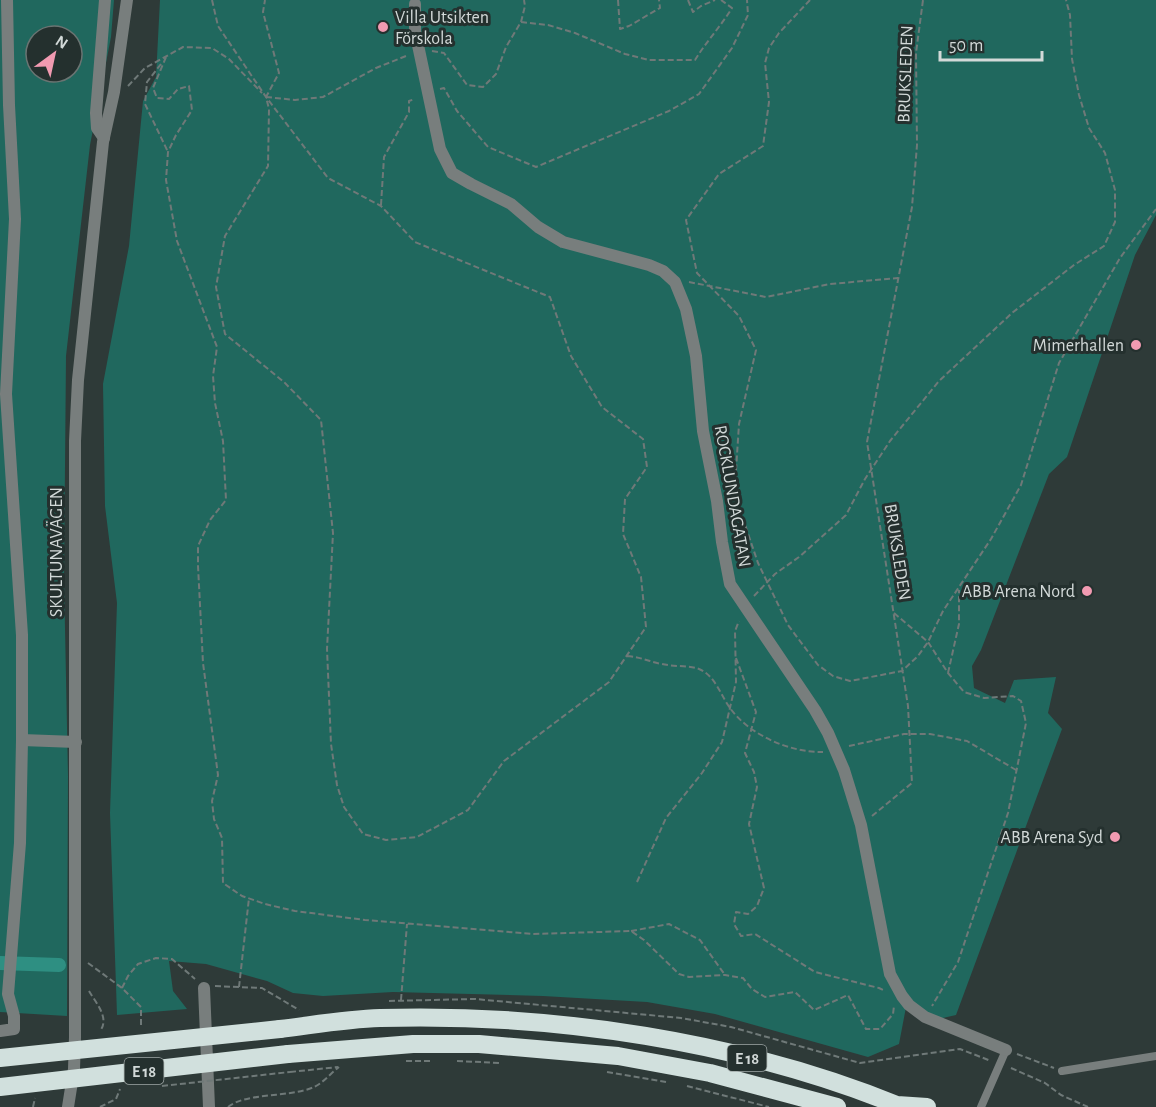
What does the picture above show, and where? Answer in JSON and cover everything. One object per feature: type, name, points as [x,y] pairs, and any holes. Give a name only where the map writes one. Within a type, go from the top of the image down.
[{"type":"highway","name":"E 18","points":[[0,1058],[376,1018],[523,1021],[592,1029],[727,1052],[825,1078],[900,1106],[927,1107]]},
{"type":"highway","name":"E 18","points":[[0,1087],[288,1054],[424,1044],[489,1045],[618,1056],[710,1073],[837,1107]]},
{"type":"street","points":[[0,1031],[14,1029],[14,1016],[8,994],[20,843],[22,740],[22,635],[6,394],[15,219],[9,105],[7,0]]},
{"type":"street","points":[[104,138],[98,128],[96,113],[105,0]]},
{"type":"street","name":"SKULTUNAVÄGEN","points":[[68,1107],[74,1069],[75,1037],[75,431],[78,380],[104,138],[114,92],[127,0]]},
{"type":"street","points":[[415,4],[415,31],[440,149],[452,173],[511,204],[538,227],[563,242],[649,265],[663,271],[675,282]]},
{"type":"street","name":"ROCKLUNDAGATAN","points":[[675,282],[686,309],[696,356],[703,431],[730,584],[815,710],[836,750],[853,794],[861,825],[890,974],[909,1005],[925,1017],[1006,1050]]},
{"type":"street","points":[[22,740],[75,742]]},
{"type":"street","points":[[204,988],[209,1107]]},
{"type":"lane","points":[[981,1107],[1006,1050]]},
{"type":"lane","points":[[1062,1071],[1156,1056]]},
{"type":"path","points":[[128,86],[145,68],[183,47],[212,48],[229,60],[266,97],[269,109],[268,166],[225,236],[216,287],[225,334],[284,382],[321,420],[333,533],[327,649],[331,744],[337,785],[344,807],[363,834],[386,840],[417,837],[468,810],[504,761],[609,682],[646,627],[641,578],[623,534],[625,499],[647,467],[643,439],[602,407],[571,356],[550,297],[415,242],[381,207],[328,178],[266,97],[218,26],[213,0]]},
{"type":"path","points":[[265,0],[263,12],[279,73],[266,97]]},
{"type":"path","points":[[266,97],[295,100],[323,97],[376,68],[426,50],[444,53],[467,85],[483,87],[496,74],[506,47],[521,22],[525,6],[524,0]]},
{"type":"path","points":[[618,0],[620,29],[660,8],[659,0]]},
{"type":"path","points":[[688,0],[693,12],[715,0]]},
{"type":"path","points":[[521,22],[548,25],[575,33],[625,54],[649,60],[694,60],[722,25],[732,8],[721,0]]},
{"type":"path","points":[[381,207],[384,157],[409,112],[410,101],[444,88],[458,111],[488,147],[536,167],[669,111],[699,94],[732,48],[748,15],[747,0]]},
{"type":"path","points":[[810,0],[779,33],[769,48],[765,63],[769,102],[763,146],[719,174],[686,220],[697,273],[739,316],[756,350],[739,424],[735,486],[739,507],[758,563],[788,625],[818,665],[833,676],[850,681],[902,671],[918,656],[928,642],[943,612],[1007,512],[1021,484],[1059,363],[1120,258],[1156,209]]},
{"type":"path","name":"BRUKSLEDEN","points":[[923,0],[916,53],[917,145],[912,207],[867,442],[894,613],[928,642],[948,673],[964,692],[984,698],[1012,696],[1021,701],[1026,723],[1008,813],[958,962],[925,1017]]},
{"type":"path","points":[[638,882],[666,818],[702,773],[722,742],[736,682],[735,631],[744,606],[767,582],[846,515],[872,470],[916,407],[939,381],[1012,313],[1066,271],[1104,246],[1115,222],[1116,190],[1105,153],[1089,128],[1079,95],[1072,59],[1070,15],[1066,0]]},
{"type":"path","points":[[166,57],[153,88],[157,98],[169,99],[178,89],[189,86],[192,110],[168,152],[166,180],[177,241],[217,347],[213,376],[215,403],[223,441],[226,500],[210,520],[198,546],[199,600],[207,695],[218,775],[212,801],[214,819],[222,838],[223,883],[265,904],[407,924],[533,934],[631,931],[669,924],[700,940],[725,975]]},
{"type":"path","points":[[166,57],[147,82],[145,104],[168,152]]},
{"type":"path","points":[[127,93],[129,78]]},
{"type":"path","points":[[675,282],[693,281],[766,297],[830,284],[898,278]]},
{"type":"path","points":[[948,673],[959,624],[959,588]]},
{"type":"path","points":[[861,825],[912,783],[908,706],[894,613]]},
{"type":"path","points":[[627,656],[642,657],[660,664],[700,669],[718,687],[730,709],[753,728],[769,739],[806,753],[836,750],[871,740],[910,734],[930,734],[967,741],[1017,771]]},
{"type":"path","points":[[736,658],[756,712],[746,753],[757,787],[749,824],[764,888],[757,906],[748,914],[736,912],[734,924],[741,936],[755,934],[815,972],[887,992]]},
{"type":"path","points":[[239,987],[249,898]]},
{"type":"path","points":[[401,1000],[407,924]]},
{"type":"path","points":[[631,931],[644,940],[680,974],[689,977],[725,975],[742,978],[752,989],[765,997],[795,992],[814,1010],[848,995],[866,1029],[880,1029],[893,1014],[894,1005]]},
{"type":"path","points":[[122,988],[138,964],[156,958],[172,959],[204,988],[221,986],[262,988],[299,1010]]},
{"type":"path","points":[[86,961],[86,968]]},
{"type":"path","points":[[88,990],[103,1017],[104,1026],[99,1033]]},
{"type":"path","points":[[860,1063],[960,1048],[1045,1083],[1060,1095],[1088,1107]]},
{"type":"path","points":[[1006,1050],[1062,1071]]},
{"type":"path","points":[[398,1062],[441,1061]]},
{"type":"path","points":[[452,1061],[506,1063]]},
{"type":"path","points":[[228,1107],[242,1099],[273,1097],[314,1087],[339,1067],[290,1072]]},
{"type":"path","points":[[605,1072],[671,1083]]},
{"type":"path","points":[[682,1085],[769,1107]]},
{"type":"green space","points":[[0,0],[114,0],[111,37],[90,145],[66,356],[64,579],[68,776],[67,1016],[0,1012]]},
{"type":"green space","points":[[160,0],[1156,0],[1156,215],[1135,255],[1067,457],[1049,474],[981,650],[972,666],[974,688],[1005,703],[1014,680],[1056,677],[1048,713],[1062,729],[956,1015],[934,1020],[907,1002],[899,1044],[868,1057],[715,1014],[647,1002],[543,996],[393,992],[323,996],[293,993],[267,981],[206,964],[169,961],[173,991],[187,1009],[117,1015],[110,813],[117,603],[105,506],[103,384],[129,246],[143,101],[156,77]]},
{"type":"waterway","points":[[0,963],[59,965]]},
{"type":"place","name":"Villa Utsikten Förskola","points":[[383,27]]},
{"type":"place","name":"Mimerhallen","points":[[1136,345]]},
{"type":"place","name":"ABB Arena Nord","points":[[1087,591]]},
{"type":"place","name":"ABB Arena Syd","points":[[1115,837]]}]
